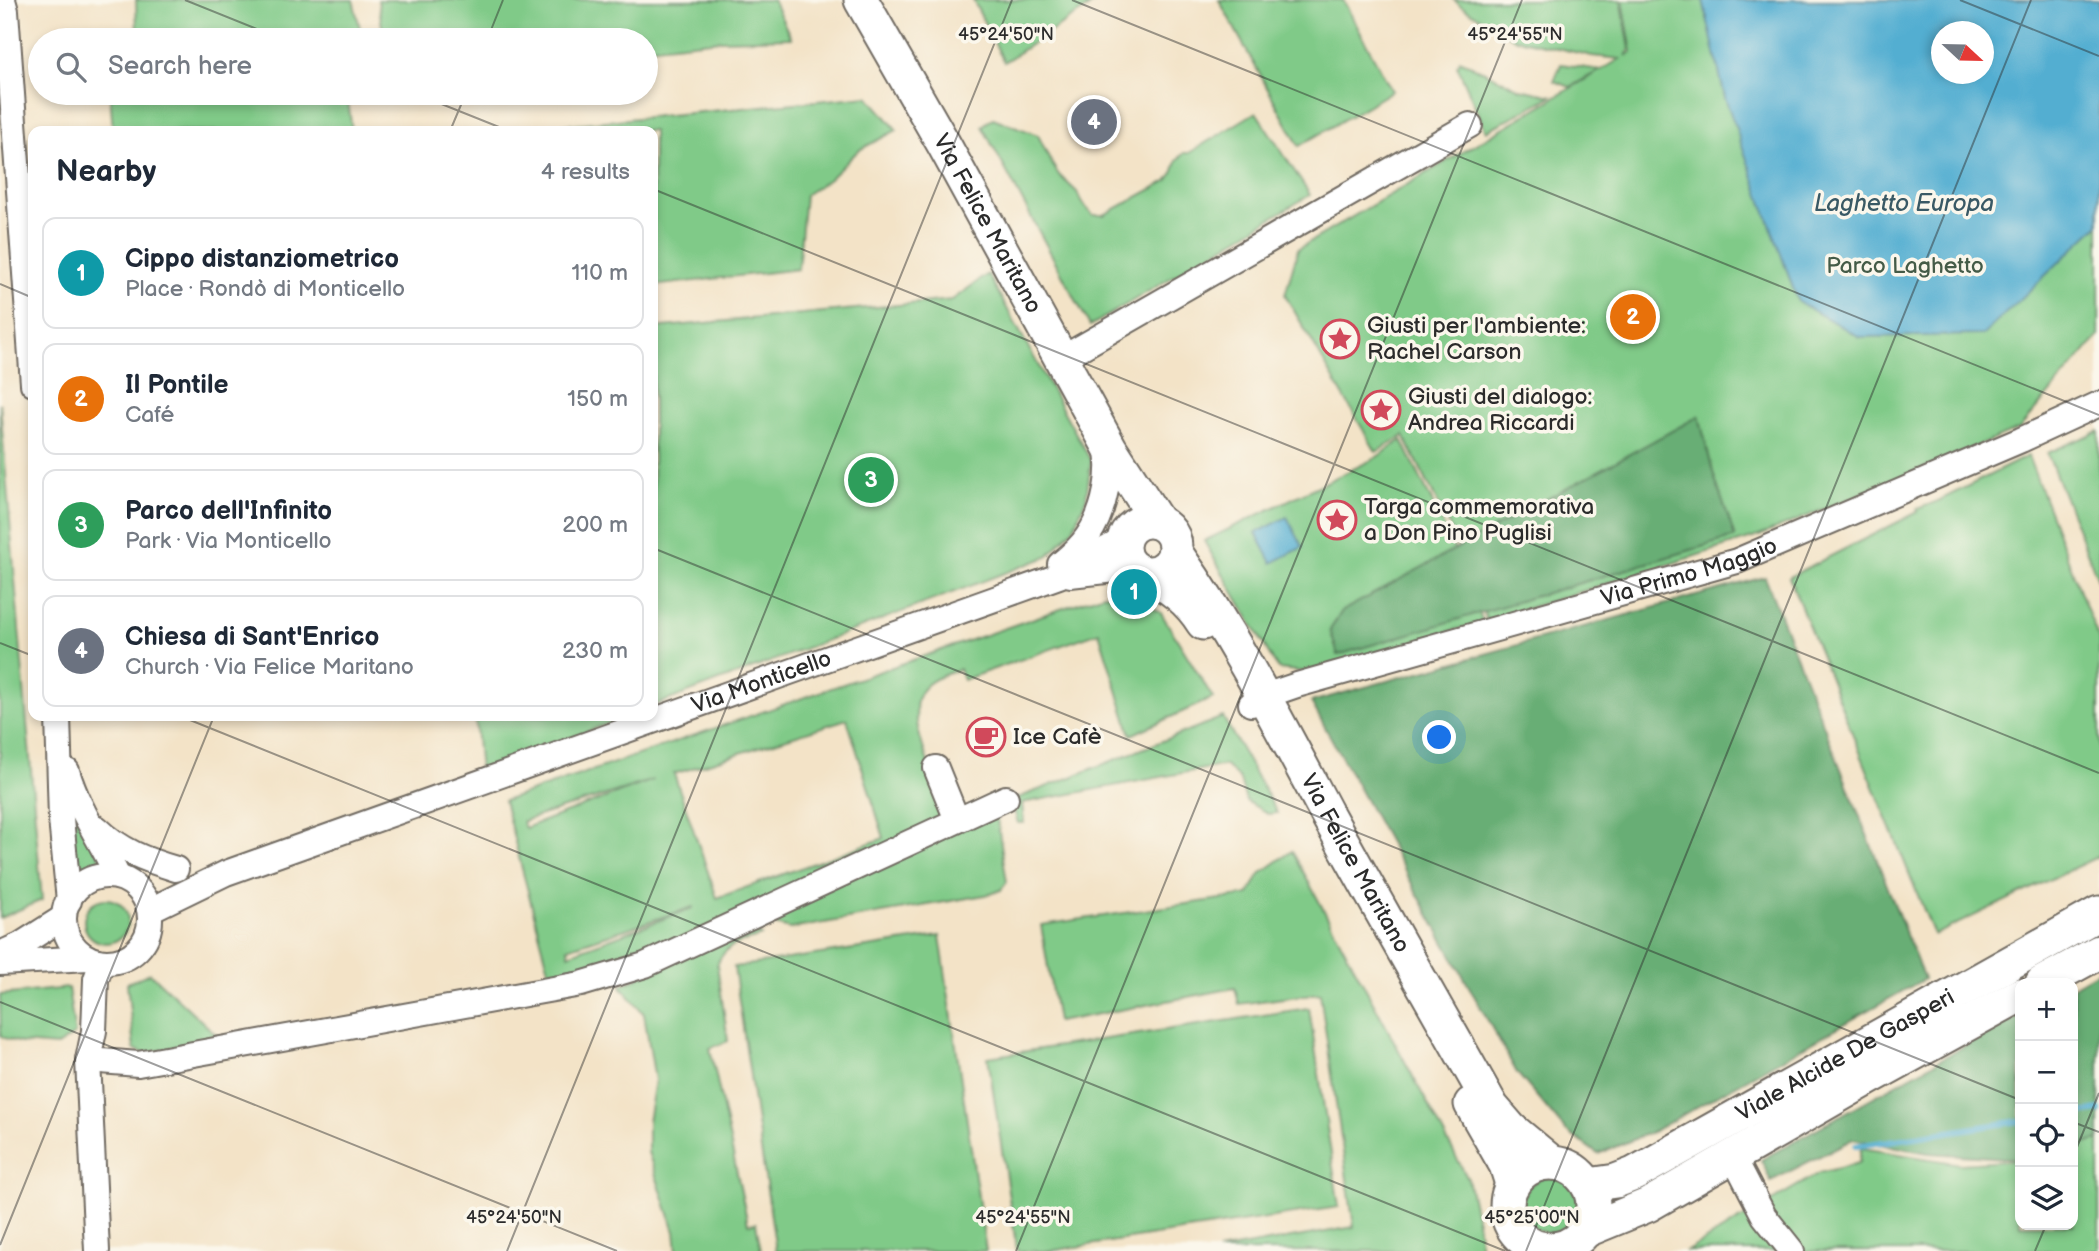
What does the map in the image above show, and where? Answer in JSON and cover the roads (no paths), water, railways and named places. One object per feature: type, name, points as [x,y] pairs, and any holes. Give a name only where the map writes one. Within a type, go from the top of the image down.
[{"type":"street","points":[[3,0],[6,11],[28,315]]},
{"type":"street","name":"Via Felice Maritano","points":[[861,0],[1107,441],[1138,546],[1166,584],[1191,605],[1229,663],[1258,700],[1327,814],[1492,1107],[1511,1129],[1551,1162]]},
{"type":"street","points":[[1061,359],[1470,125]]},
{"type":"street","name":"Via Primo Maggio","points":[[1258,700],[1297,685],[1737,561],[2099,404]]},
{"type":"street","points":[[995,599],[1056,568],[1077,550],[1088,536],[1103,500],[1107,480],[1107,441]]},
{"type":"street","name":"Via Felice Maritano","points":[[1138,546],[1166,527],[1172,534],[1175,552],[1204,593],[1338,869],[1506,1165],[1512,1184]]},
{"type":"street","name":"Via Monticello","points":[[658,719],[1138,546]]},
{"type":"street","points":[[58,721],[66,929],[70,941],[78,951],[93,959],[99,971],[95,989],[94,1031],[88,1060],[97,1251]]},
{"type":"street","name":"Via Monticello","points":[[150,909],[226,873],[653,721]]},
{"type":"street","points":[[60,746],[72,788],[121,878]]},
{"type":"street","points":[[936,768],[957,820]]},
{"type":"street","points":[[88,1060],[138,1064],[581,984],[645,965],[1006,798]]},
{"type":"street","points":[[85,816],[122,849],[145,860],[176,869]]},
{"type":"street","name":"Via Monticello","points":[[121,878],[176,869],[226,873]]},
{"type":"street","points":[[0,954],[20,945],[67,909],[75,891],[94,878],[121,878],[136,887],[145,897],[150,909],[150,925],[145,940],[130,956],[115,962],[93,959],[0,963]]},
{"type":"street","name":"Viale Alcide De Gasperi","points":[[1588,1185],[1624,1179],[2099,913]]},
{"type":"street","points":[[2051,978],[2099,952]]},
{"type":"street","name":"Viale Alcide De Gasperi","points":[[1578,1241],[1648,1205],[2015,998]]},
{"type":"street","points":[[1716,1127],[1764,1216],[1792,1251]]},
{"type":"street","points":[[1551,1162],[1571,1168],[1588,1185],[1594,1205],[1592,1218],[1578,1241],[1561,1249],[1544,1250],[1528,1247],[1515,1233],[1507,1217],[1507,1200],[1512,1184],[1522,1172],[1551,1162]]},
{"type":"water","name":"Laghetto Europa","points":[[1703,0],[2099,0],[2099,224],[1983,335],[1860,337],[1798,302],[1725,98]]},
{"type":"water","points":[[1287,517],[1303,547],[1272,563],[1256,533]]},
{"type":"waterway","points":[[2078,1113],[2099,1110]]},
{"type":"waterway","points":[[1856,1146],[2015,1122]]},
{"type":"place","name":"Chiesa di Sant'Enrico","points":[[1094,122]]},
{"type":"place","name":"Il Pontile","points":[[1633,317]]},
{"type":"place","name":"Giusti per l'ambiente: Rachel Carson","points":[[1340,339]]},
{"type":"place","name":"Giusti del dialogo: Andrea Riccardi","points":[[1381,410]]},
{"type":"place","name":"Parco dell'Infinito","points":[[871,480]]},
{"type":"place","name":"Targa commemorativa a Don Pino Puglisi","points":[[1337,520]]},
{"type":"place","name":"Cippo distanziometrico","points":[[1134,592]]},
{"type":"place","name":"Ice Cafè","points":[[986,737]]},
{"type":"park label","name":"Parco Laghetto","points":[[1905,266]]}]
